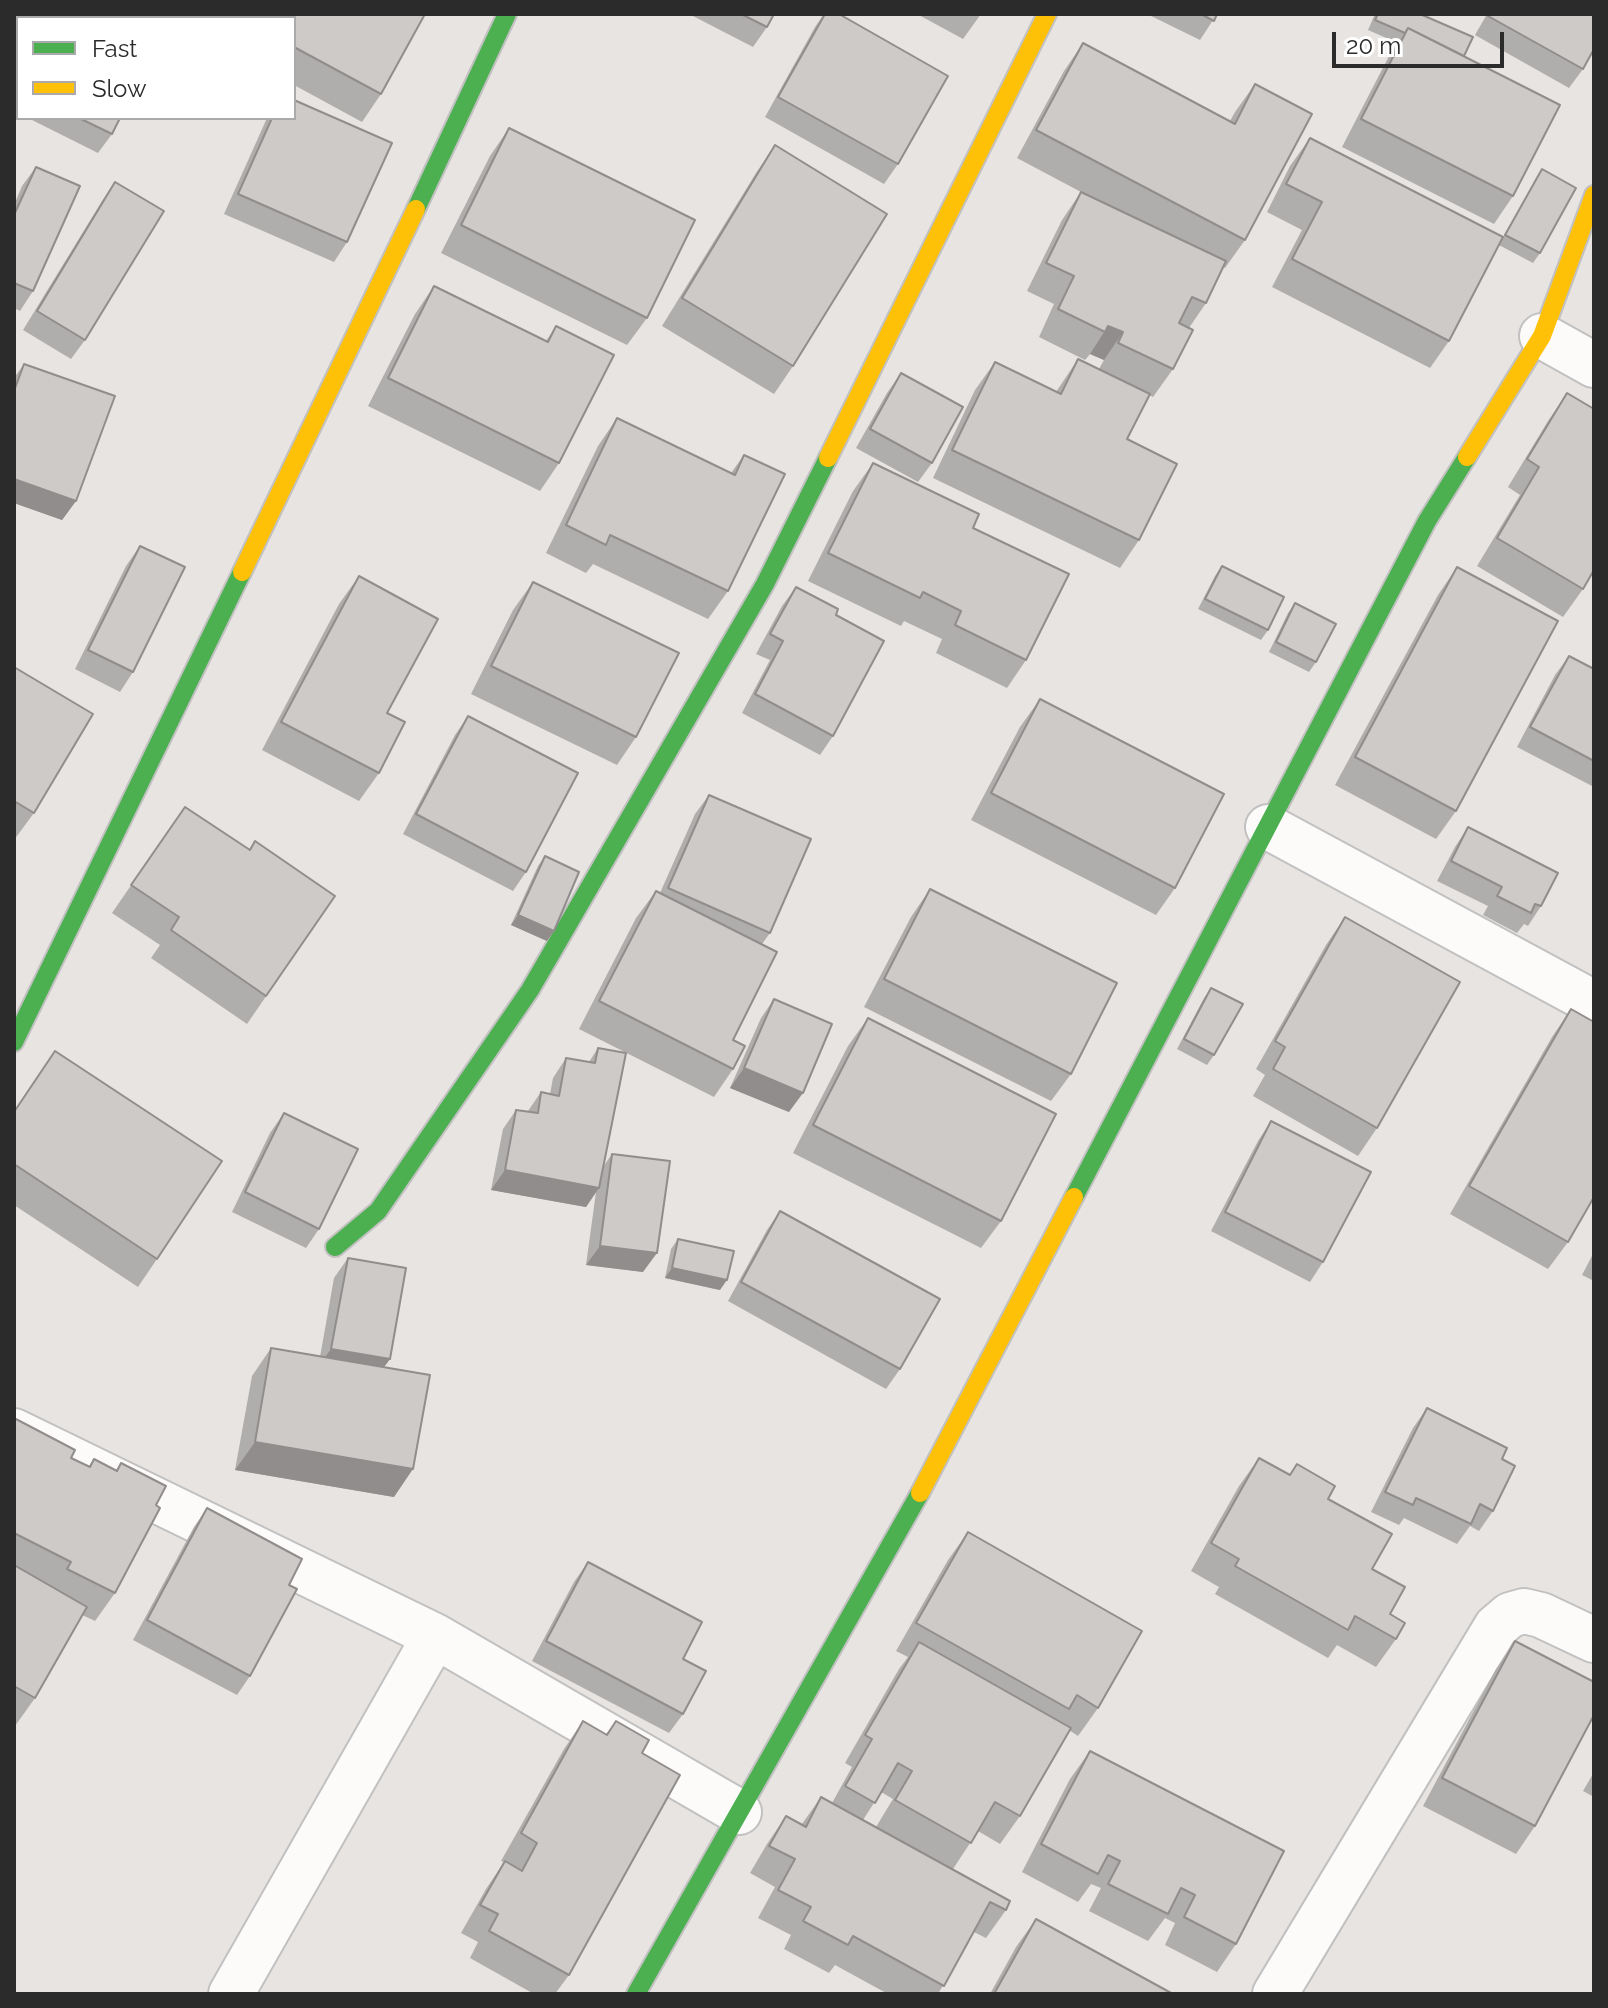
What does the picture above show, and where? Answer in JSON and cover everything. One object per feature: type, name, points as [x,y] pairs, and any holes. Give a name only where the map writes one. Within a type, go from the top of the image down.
[{"type":"street","points":[[14,1042],[362,323],[507,14]]},
{"type":"street","points":[[335,1247],[378,1211],[530,990],[758,597],[1047,14]]},
{"type":"street","points":[[636,1994],[912,1509],[1427,521],[1542,336],[1594,195]]},
{"type":"street","points":[[1542,336],[1594,365]]},
{"type":"street","points":[[1268,827],[1594,1003]]},
{"type":"street","points":[[14,1431],[435,1636],[739,1812]]},
{"type":"street","points":[[1275,1994],[1496,1627],[1510,1615],[1524,1611],[1541,1615],[1594,1640]]},
{"type":"street","points":[[231,1994],[435,1636]]},
{"type":"building","points":[[142,14],[146,16],[82,16]]},
{"type":"building","points":[[233,14],[425,14],[381,94],[296,48],[296,16]]},
{"type":"building","points":[[741,14],[774,14],[767,27]]},
{"type":"building","points":[[825,14],[839,14],[948,76],[898,164],[778,97]]},
{"type":"building","points":[[1201,14],[1217,14],[1214,21]]},
{"type":"building","points":[[1378,14],[1420,14],[1473,37],[1464,56],[1408,28],[1405,33],[1375,20]]},
{"type":"building","points":[[1489,14],[1594,14],[1594,49],[1583,69]]},
{"type":"building","points":[[1408,28],[1560,105],[1513,196],[1361,119]]},
{"type":"building","points":[[1083,43],[1235,124],[1255,84],[1312,114],[1245,240],[1036,130]]},
{"type":"building","points":[[296,101],[392,143],[347,242],[238,194],[271,120],[296,120]]},
{"type":"building","points":[[83,120],[119,120],[112,134]]},
{"type":"building","points":[[509,128],[695,220],[647,318],[461,225]]},
{"type":"building","points":[[1310,138],[1503,237],[1449,341],[1292,259],[1322,202],[1286,184]]},
{"type":"building","points":[[775,145],[887,214],[793,366],[682,298]]},
{"type":"building","points":[[36,167],[80,186],[33,291],[14,283],[14,215]]},
{"type":"building","points":[[1542,169],[1576,188],[1540,253],[1505,235]]},
{"type":"building","points":[[115,182],[164,211],[85,340],[37,311]]},
{"type":"building","points":[[1081,192],[1226,261],[1206,303],[1192,297],[1179,323],[1193,330],[1173,369],[1118,343],[1123,332],[1108,326],[1105,332],[1058,309],[1074,276],[1046,263]]},
{"type":"building","points":[[434,286],[548,342],[556,326],[614,355],[559,463],[388,378]]},
{"type":"building","points":[[1078,359],[1150,394],[1127,439],[1177,464],[1139,540],[952,450],[995,362],[1061,394]]},
{"type":"building","points":[[24,364],[115,396],[76,501],[14,479],[14,391]]},
{"type":"building","points":[[901,373],[963,407],[932,463],[870,429]]},
{"type":"building","points":[[1567,393],[1594,409],[1594,570],[1583,589],[1497,538],[1539,467],[1527,459]]},
{"type":"building","points":[[617,418],[735,475],[744,455],[785,474],[728,591],[610,535],[606,545],[566,525]]},
{"type":"building","points":[[873,463],[979,514],[973,528],[1069,574],[1026,660],[955,625],[961,611],[923,592],[920,598],[828,553]]},
{"type":"building","points":[[140,546],[185,567],[133,672],[88,650]]},
{"type":"building","points":[[1222,566],[1284,597],[1268,630],[1205,599]]},
{"type":"building","points":[[1457,567],[1558,621],[1456,811],[1355,757]]},
{"type":"building","points":[[359,576],[438,619],[387,713],[405,722],[379,773],[281,722]]},
{"type":"building","points":[[533,582],[679,653],[636,737],[491,666]]},
{"type":"building","points":[[796,587],[838,609],[836,615],[884,641],[833,736],[755,694],[783,641],[770,634]]},
{"type":"building","points":[[1295,603],[1336,624],[1316,662],[1276,642]]},
{"type":"building","points":[[1569,656],[1594,669],[1594,761],[1530,727]]},
{"type":"building","points":[[14,667],[93,714],[34,813],[14,801]]},
{"type":"building","points":[[1040,699],[1224,794],[1175,888],[991,793]]},
{"type":"building","points":[[468,716],[578,773],[526,872],[416,814]]},
{"type":"building","points":[[709,795],[811,839],[770,933],[668,888]]},
{"type":"building","points":[[185,807],[250,850],[255,841],[335,896],[266,996],[171,930],[179,917],[131,885]]},
{"type":"building","points":[[1468,827],[1558,873],[1541,906],[1535,904],[1531,913],[1497,896],[1502,887],[1451,861]]},
{"type":"building","points":[[545,856],[579,872],[554,931],[518,915]]},
{"type":"building","points":[[930,889],[1117,983],[1071,1074],[884,979]]},
{"type":"building","points":[[656,891],[777,952],[733,1040],[745,1046],[733,1069],[599,1001]]},
{"type":"building","points":[[1345,917],[1460,982],[1377,1128],[1273,1069],[1285,1047],[1275,1041]]},
{"type":"building","points":[[1211,988],[1243,1004],[1214,1055],[1184,1039]]},
{"type":"building","points":[[774,999],[832,1024],[803,1093],[744,1068]]},
{"type":"building","points":[[1571,1009],[1594,1022],[1594,1197],[1568,1242],[1469,1186]]},
{"type":"building","points":[[868,1018],[1056,1114],[1001,1221],[813,1125]]},
{"type":"building","points":[[598,1048],[626,1053],[599,1188],[505,1170],[516,1110],[538,1113],[541,1092],[559,1096],[566,1058],[595,1063]]},
{"type":"building","points":[[55,1051],[222,1161],[157,1259],[14,1164],[14,1112]]},
{"type":"building","points":[[284,1113],[358,1149],[319,1229],[245,1192]]},
{"type":"building","points":[[1271,1121],[1371,1172],[1323,1262],[1225,1212]]},
{"type":"building","points":[[612,1154],[670,1161],[657,1253],[600,1246]]},
{"type":"building","points":[[780,1211],[940,1299],[900,1369],[741,1282]]},
{"type":"building","points":[[678,1239],[734,1251],[727,1280],[672,1268]]},
{"type":"building","points":[[348,1258],[406,1268],[390,1359],[331,1349]]},
{"type":"building","points":[[271,1348],[430,1375],[413,1469],[255,1442]]},
{"type":"building","points":[[1427,1408],[1507,1448],[1502,1459],[1515,1466],[1493,1511],[1480,1504],[1471,1524],[1416,1498],[1413,1505],[1385,1492]]},
{"type":"building","points":[[14,1418],[75,1450],[71,1458],[90,1467],[94,1459],[117,1471],[121,1463],[166,1486],[156,1505],[160,1508],[115,1593],[67,1569],[71,1562],[14,1533]]},
{"type":"building","points":[[1259,1458],[1290,1475],[1297,1464],[1335,1486],[1328,1499],[1392,1534],[1372,1569],[1405,1587],[1390,1614],[1405,1623],[1396,1639],[1355,1616],[1348,1630],[1235,1566],[1239,1559],[1211,1543]]},
{"type":"building","points":[[207,1508],[302,1559],[289,1585],[297,1589],[250,1676],[147,1620]]},
{"type":"building","points":[[968,1532],[1142,1631],[1098,1708],[1077,1695],[1069,1709],[916,1623]]},
{"type":"building","points":[[588,1562],[702,1622],[683,1659],[706,1671],[683,1714],[546,1641]]},
{"type":"building","points":[[14,1565],[87,1607],[35,1698],[14,1686]]},
{"type":"building","points":[[1515,1641],[1594,1682],[1594,1715],[1535,1826],[1442,1778]]},
{"type":"building","points":[[919,1642],[1071,1728],[1020,1816],[995,1802],[971,1843],[895,1800],[912,1771],[898,1763],[875,1803],[845,1786],[872,1739],[865,1735]]},
{"type":"building","points":[[583,1721],[607,1735],[616,1721],[649,1740],[642,1753],[680,1775],[569,1975],[489,1931],[498,1914],[480,1905],[505,1861],[522,1871],[537,1843],[521,1833]]},
{"type":"building","points":[[1090,1751],[1284,1851],[1236,1944],[1184,1917],[1195,1895],[1181,1888],[1168,1914],[1108,1884],[1120,1861],[1108,1855],[1098,1874],[1041,1844]]},
{"type":"building","points":[[821,1797],[1010,1901],[1006,1910],[990,1902],[944,1986],[853,1936],[848,1945],[803,1921],[811,1907],[778,1890],[795,1859],[769,1846],[786,1816],[806,1827]]},
{"type":"building","points":[[1036,1919],[1173,1994],[994,1994]]},
{"type":"traffic: fast","points":[[416,209],[507,14]]},
{"type":"traffic: fast","points":[[1074,1197],[1427,521],[1467,457]]},
{"type":"traffic: fast","points":[[335,1247],[378,1211],[530,990],[765,584],[828,458]]},
{"type":"traffic: fast","points":[[14,1042],[242,572]]},
{"type":"traffic: fast","points":[[636,1994],[920,1493]]},
{"type":"traffic: slow","points":[[828,458],[1047,14]]},
{"type":"traffic: slow","points":[[1467,457],[1542,336],[1594,195]]},
{"type":"traffic: slow","points":[[242,572],[416,209]]},
{"type":"traffic: slow","points":[[920,1493],[1074,1197]]}]
